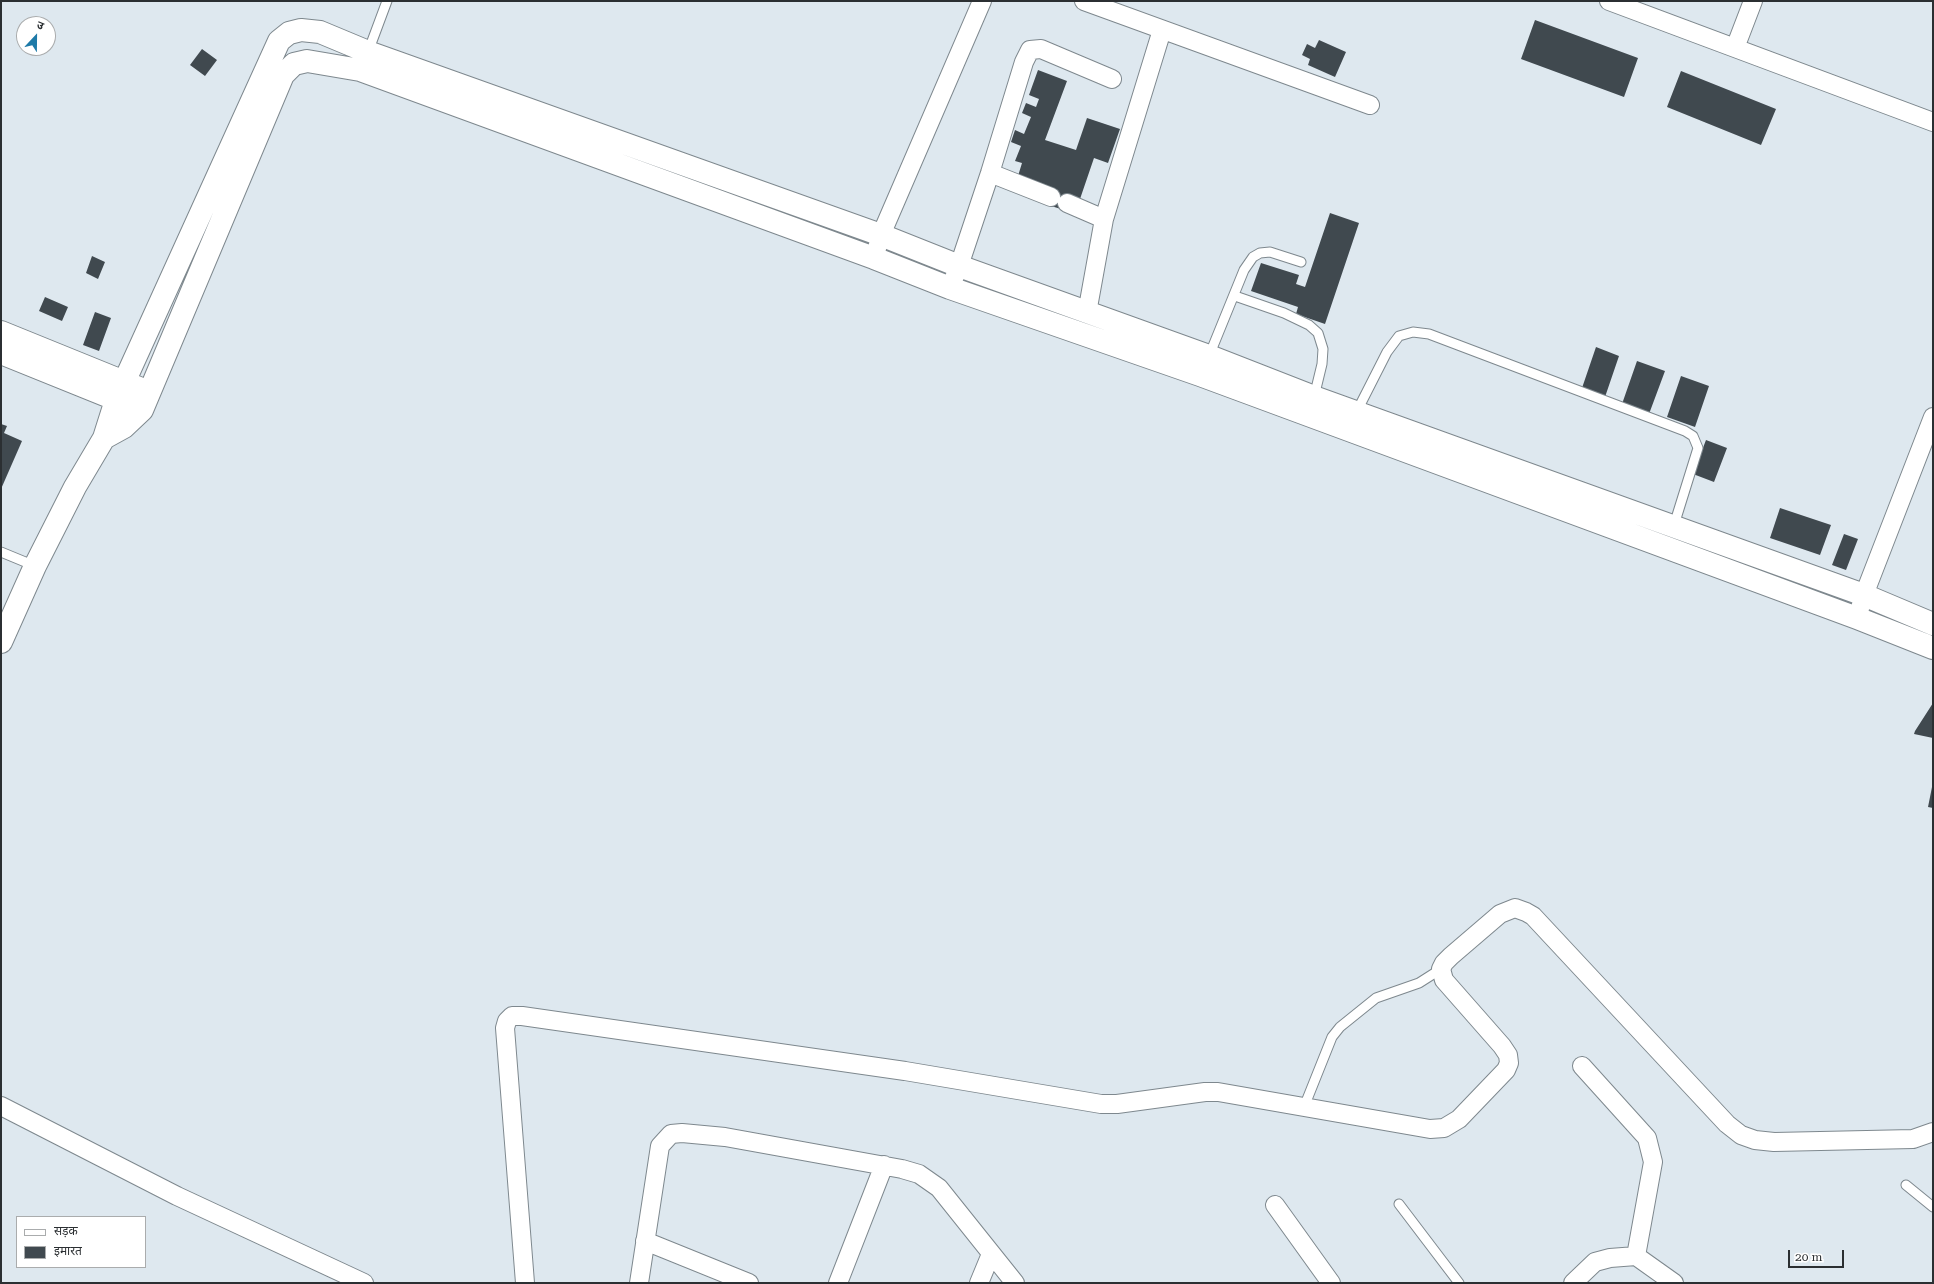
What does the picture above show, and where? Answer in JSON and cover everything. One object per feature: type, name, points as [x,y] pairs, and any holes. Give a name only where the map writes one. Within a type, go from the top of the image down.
[{"type":"street","points":[[874,258],[881,235],[982,1]]},
{"type":"street","points":[[1084,1],[1370,104]]},
{"type":"street","points":[[1609,1],[1933,122]]},
{"type":"street","points":[[1735,48],[1754,1]]},
{"type":"street","points":[[1,642],[35,566],[75,487],[104,438],[120,392],[279,41],[289,33],[301,30],[320,32],[364,61],[950,288],[1357,411],[1864,595],[1933,624]]},
{"type":"street","points":[[1087,313],[1104,219],[1162,30]]},
{"type":"street","points":[[950,288],[959,266],[990,173],[1024,62],[1030,50],[1041,49],[1112,79]]},
{"type":"street","points":[[104,438],[124,427],[147,402],[283,75],[294,64],[307,61],[364,61],[881,235],[959,266],[1087,313],[1204,366],[1933,648]]},
{"type":"street","points":[[990,173],[1104,219]]},
{"type":"street","points":[[1,332],[120,392]]},
{"type":"street","points":[[1,353],[147,402]]},
{"type":"street","points":[[1857,618],[1864,595],[1933,418]]},
{"type":"street","points":[[525,1283],[505,1028],[507,1021],[512,1016],[522,1016],[905,1071],[1101,1104],[1117,1104],[1205,1092],[1304,1107],[1430,1129],[1444,1128],[1459,1119],[1506,1070],[1509,1063],[1508,1055],[1502,1046],[1444,980],[1442,968],[1444,963],[1451,956],[1500,914],[1515,908],[1533,916],[1727,1124],[1741,1135],[1755,1140],[1774,1142],[1913,1138],[1933,1132]]},
{"type":"street","points":[[1582,1066],[1647,1138],[1653,1162],[1636,1256]]},
{"type":"street","points":[[1,1106],[177,1196],[364,1283]]},
{"type":"street","points":[[639,1283],[660,1146],[671,1134],[682,1133],[725,1137],[884,1166],[919,1174],[939,1188],[1015,1283]]},
{"type":"street","points":[[838,1283],[884,1166]]},
{"type":"street","points":[[1275,1205],[1331,1283]]},
{"type":"street","points":[[646,1242],[749,1283]]},
{"type":"street","points":[[979,1283],[991,1254]]},
{"type":"street","points":[[1573,1283],[1595,1262],[1610,1258],[1636,1256],[1674,1283]]},
{"type":"lane","points":[[364,61],[384,4]]},
{"type":"lane","points":[[1204,366],[1235,296],[1244,270],[1253,257],[1260,253],[1270,252],[1301,262]]},
{"type":"lane","points":[[1235,296],[1284,313],[1309,325],[1318,334],[1323,348],[1322,364],[1314,397]]},
{"type":"lane","points":[[1357,411],[1387,352],[1399,336],[1414,332],[1428,334],[1685,431],[1693,436],[1698,448],[1674,525]]},
{"type":"lane","points":[[1,552],[35,566]]},
{"type":"lane","points":[[1304,1107],[1327,1047],[1340,1027],[1376,998],[1419,983],[1442,968]]},
{"type":"lane","points":[[1906,1185],[1933,1207]]},
{"type":"lane","points":[[1399,1204],[1459,1283]]},
{"type":"building","points":[[1535,20],[1638,58],[1624,97],[1521,59]]},
{"type":"building","points":[[1319,40],[1346,52],[1335,77],[1308,65],[1310,59],[1302,55],[1307,44],[1315,48]]},
{"type":"building","points":[[202,49],[217,60],[205,76],[190,65]]},
{"type":"building","points":[[1038,70],[1067,81],[1045,140],[1076,150],[1087,118],[1120,129],[1108,163],[1094,158],[1080,199],[1064,210],[1048,205],[1018,176],[1022,163],[1015,161],[1021,146],[1011,142],[1015,130],[1024,134],[1031,117],[1022,113],[1026,103],[1036,107],[1039,99],[1029,95]]},
{"type":"building","points":[[1681,71],[1776,109],[1761,145],[1667,107]]},
{"type":"building","points":[[1330,213],[1359,223],[1325,324],[1296,314],[1298,307],[1251,291],[1261,263],[1299,275],[1296,284],[1305,287]]},
{"type":"building","points":[[92,256],[105,262],[98,279],[86,273]]},
{"type":"building","points":[[45,297],[68,307],[62,321],[39,311]]},
{"type":"building","points":[[95,312],[111,318],[99,351],[83,345]]},
{"type":"building","points":[[1596,347],[1619,356],[1605,397],[1582,388]]},
{"type":"building","points":[[1637,361],[1665,371],[1649,414],[1622,404]]},
{"type":"building","points":[[1681,376],[1709,386],[1695,427],[1667,417]]},
{"type":"building","points":[[1,424],[7,426],[4,433],[22,441],[1,489]]},
{"type":"building","points":[[1706,440],[1727,448],[1714,482],[1693,474]]},
{"type":"building","points":[[1780,508],[1831,525],[1820,555],[1770,538]]},
{"type":"building","points":[[1844,534],[1858,539],[1846,570],[1832,565]]},
{"type":"building","points":[[1933,703],[1933,738],[1914,734],[1915,731]]},
{"type":"building","points":[[1933,787],[1933,808],[1928,807]]}]
